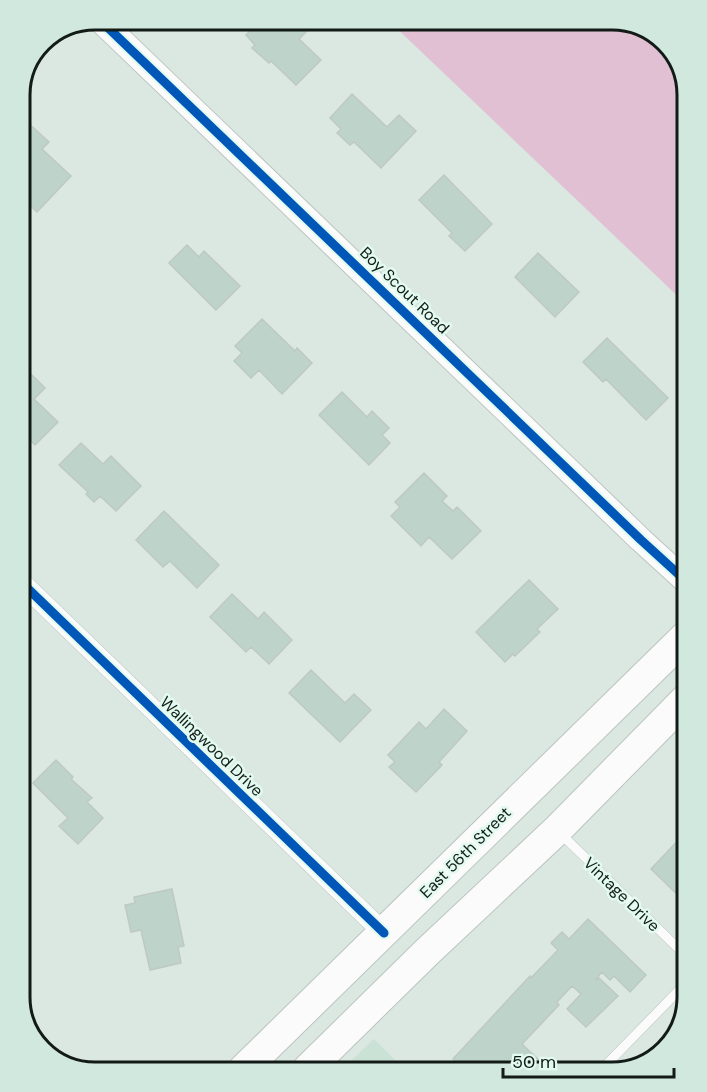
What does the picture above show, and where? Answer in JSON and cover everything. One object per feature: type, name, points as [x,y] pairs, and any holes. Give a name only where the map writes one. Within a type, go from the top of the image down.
[{"type":"main road","name":"East 56th Street","points":[[251,1062],[677,645]]},
{"type":"main road","points":[[315,1062],[427,952],[557,830],[677,708]]},
{"type":"street","name":"Boy Scout Road","points":[[110,30],[677,573]]},
{"type":"street","name":"Wallingwood Drive","points":[[30,591],[384,933]]},
{"type":"lane","name":"Vintage Drive","points":[[557,830],[677,947]]},
{"type":"lane","points":[[609,1062],[677,992]]},
{"type":"shaded area","points":[[398,30],[617,30],[633,33],[658,49],[672,70],[677,95],[677,295]]},
{"type":"shaded area","points":[[374,1039],[397,1062],[350,1062]]},
{"type":"building","points":[[251,30],[308,30],[299,39],[321,60],[296,85],[271,61],[269,63],[252,48],[255,45],[246,35]]},
{"type":"building","points":[[352,94],[387,127],[399,115],[416,131],[381,168],[354,142],[350,145],[337,133],[341,129],[330,118]]},
{"type":"building","points":[[30,125],[49,142],[42,149],[71,176],[37,212],[30,205]]},
{"type":"building","points":[[444,175],[492,224],[465,251],[449,236],[452,233],[419,200]]},
{"type":"building","points":[[187,245],[199,257],[204,251],[240,286],[216,310],[169,263]]},
{"type":"building","points":[[538,253],[579,292],[555,317],[515,277]]},
{"type":"building","points":[[262,319],[295,351],[297,348],[312,363],[282,394],[259,370],[251,378],[234,361],[242,353],[235,346]]},
{"type":"building","points":[[607,338],[668,398],[646,420],[606,379],[603,382],[583,362]]},
{"type":"building","points":[[32,375],[45,388],[34,399],[58,422],[35,445],[30,440],[30,377]]},
{"type":"building","points":[[342,392],[367,417],[372,411],[389,428],[382,435],[390,443],[369,465],[319,415]]},
{"type":"building","points":[[81,443],[103,464],[111,456],[141,486],[116,511],[100,496],[94,502],[86,494],[88,492],[59,465]]},
{"type":"building","points":[[424,473],[447,496],[442,501],[453,511],[457,507],[481,531],[452,559],[429,537],[421,546],[391,516],[400,507],[395,502]]},
{"type":"building","points":[[164,511],[219,565],[197,588],[170,561],[163,567],[136,540]]},
{"type":"building","points":[[529,580],[558,609],[537,629],[540,632],[515,656],[513,654],[505,662],[476,632]]},
{"type":"building","points":[[232,594],[258,619],[264,612],[292,640],[269,664],[251,647],[246,652],[210,617]]},
{"type":"building","points":[[311,670],[345,703],[354,694],[371,710],[340,742],[289,693]]},
{"type":"building","points":[[444,709],[467,731],[439,762],[442,765],[416,792],[389,767],[395,762],[388,755],[419,722],[426,729]]},
{"type":"building","points":[[56,760],[73,777],[71,779],[92,798],[87,802],[103,818],[78,844],[59,826],[68,818],[33,783]]},
{"type":"building","points":[[677,842],[677,894],[651,869]]},
{"type":"building","points":[[172,889],[184,946],[178,947],[181,963],[150,970],[141,930],[131,932],[125,905],[135,903],[134,897]]},
{"type":"building","points":[[588,919],[646,975],[630,992],[614,976],[610,980],[602,972],[596,979],[599,978],[618,996],[586,1027],[567,1009],[581,994],[572,986],[557,1002],[559,1005],[522,1044],[541,1062],[456,1062],[453,1059],[530,976],[531,978],[558,950],[551,943],[562,932],[569,939]]},
{"type":"cycle path","points":[[110,30],[677,573]]},
{"type":"cycle path","points":[[30,591],[384,933]]}]
